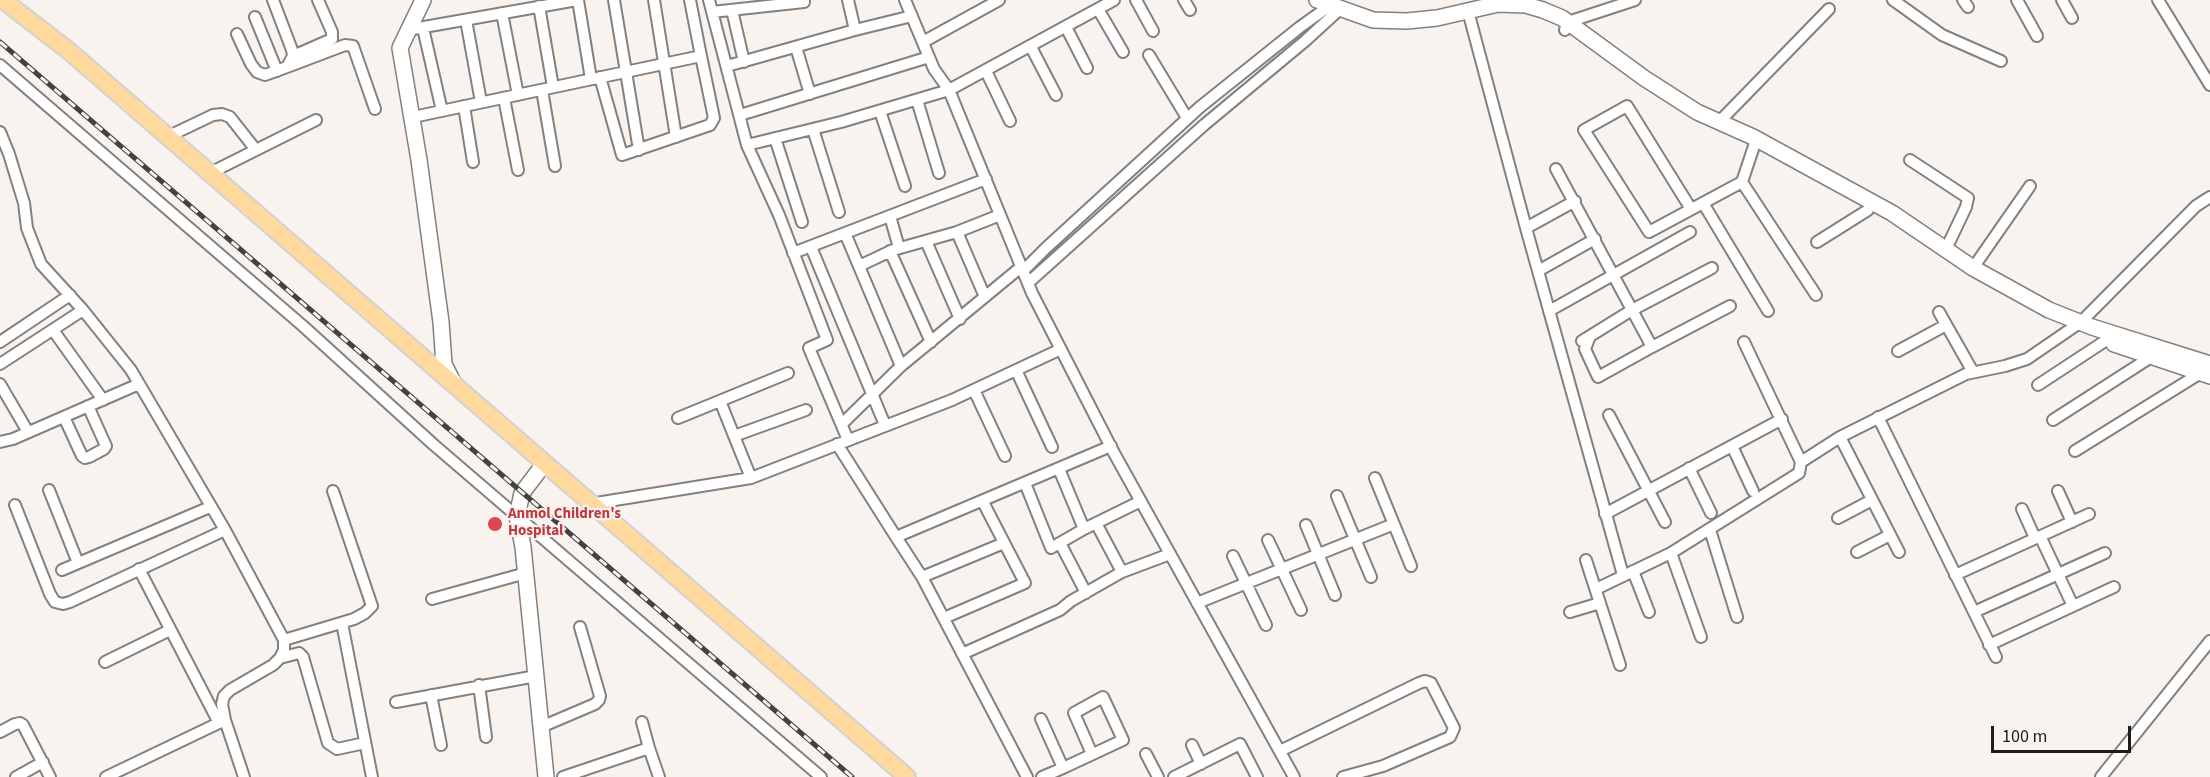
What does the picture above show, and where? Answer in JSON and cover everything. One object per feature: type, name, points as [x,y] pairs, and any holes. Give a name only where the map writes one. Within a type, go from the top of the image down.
[{"type":"main road","points":[[3,0],[69,51],[907,777]]},
{"type":"street","points":[[273,0],[293,56]]},
{"type":"street","points":[[282,69],[293,56],[332,39],[332,32],[318,0]]},
{"type":"street","points":[[423,0],[400,48],[413,117],[441,322],[444,364],[456,388]]},
{"type":"street","points":[[407,30],[578,0],[596,78],[622,155],[710,125],[714,118],[690,0]]},
{"type":"street","points":[[614,0],[639,150]]},
{"type":"street","points":[[654,0],[676,137]]},
{"type":"street","points":[[709,0],[747,145],[827,340],[809,348],[843,424],[842,442],[896,537],[922,577],[1026,777]]},
{"type":"street","points":[[712,12],[804,2],[804,0]]},
{"type":"street","points":[[848,0],[855,30]]},
{"type":"street","points":[[905,0],[934,69],[949,90],[1028,283],[1061,349],[1111,446],[1294,777]]},
{"type":"street","points":[[923,42],[999,0]]},
{"type":"street","points":[[747,145],[880,111],[949,90],[1114,0]]},
{"type":"street","points":[[1136,0],[1153,31]]},
{"type":"street","points":[[1317,0],[1373,20],[1407,21],[1437,18],[1498,4],[1526,5],[1552,14],[1678,109],[1892,213],[1973,268],[2105,341],[2151,357],[2205,369]]},
{"type":"street","points":[[1567,26],[1635,0]]},
{"type":"street","points":[[1893,0],[1942,35],[2001,61]]},
{"type":"street","points":[[2017,0],[2037,36]]},
{"type":"street","points":[[2062,0],[2072,18]]},
{"type":"street","points":[[2158,0],[2208,77]]},
{"type":"street","points":[[843,424],[901,366],[1022,269],[1187,118],[1291,33],[1336,5]]},
{"type":"street","points":[[1028,283],[1204,125],[1305,41],[1336,5]]},
{"type":"street","points":[[539,6],[555,166]]},
{"type":"street","points":[[1098,9],[1123,52]]},
{"type":"street","points":[[1719,122],[1829,9]]},
{"type":"street","points":[[732,10],[744,62]]},
{"type":"street","points":[[1468,11],[1605,514],[1625,574],[1649,612]]},
{"type":"street","points":[[502,13],[518,95]]},
{"type":"street","points":[[727,66],[912,16]]},
{"type":"street","points":[[255,17],[282,69]]},
{"type":"street","points":[[466,20],[481,102]]},
{"type":"street","points":[[1567,26],[1697,112],[1719,122],[1747,141],[1868,210],[1972,277],[2030,309],[2107,333],[2205,369]]},
{"type":"street","points":[[1066,27],[1087,68]]},
{"type":"street","points":[[423,28],[442,111]]},
{"type":"street","points":[[237,34],[251,64],[257,72],[266,75],[345,45],[353,46],[375,109]]},
{"type":"street","points":[[796,47],[810,94]]},
{"type":"street","points":[[1031,47],[1056,95]]},
{"type":"street","points":[[1149,55],[1187,118]]},
{"type":"street","points":[[413,117],[701,56]]},
{"type":"street","points":[[740,115],[929,57]]},
{"type":"street","points":[[0,65],[303,326],[434,445],[821,777]]},
{"type":"street","points":[[986,71],[1010,121]]},
{"type":"street","points":[[504,98],[518,170]]},
{"type":"street","points":[[917,100],[939,173]]},
{"type":"street","points":[[464,106],[473,162]]},
{"type":"street","points":[[1691,209],[1627,106],[1584,130],[1649,232],[1742,182]]},
{"type":"street","points":[[880,111],[905,186]]},
{"type":"street","points":[[167,137],[213,115],[222,114],[230,117],[256,150]]},
{"type":"street","points":[[210,173],[316,120]]},
{"type":"street","points":[[813,129],[839,213]]},
{"type":"street","points":[[0,132],[21,193],[27,228],[41,264],[83,310],[131,370],[225,530],[284,640],[284,650],[273,665],[230,690],[224,696],[222,722]]},
{"type":"street","points":[[775,138],[802,222]]},
{"type":"street","points":[[1747,141],[1742,182],[1816,296]]},
{"type":"street","points":[[1910,160],[1968,198],[1946,249]]},
{"type":"street","points":[[1556,169],[1652,347]]},
{"type":"street","points":[[793,253],[986,179]]},
{"type":"street","points":[[1973,268],[2030,186]]},
{"type":"street","points":[[1801,462],[1839,437],[1966,374],[2026,359],[2077,325],[2196,206],[2210,196]]},
{"type":"street","points":[[1526,228],[1575,201]]},
{"type":"street","points":[[1703,203],[1768,311]]},
{"type":"street","points":[[1817,242],[1868,210]]},
{"type":"street","points":[[859,266],[895,250],[957,232],[1000,215]]},
{"type":"street","points":[[890,216],[895,250],[931,342]]},
{"type":"street","points":[[957,232],[985,297]]},
{"type":"street","points":[[1549,311],[1690,232]]},
{"type":"street","points":[[845,233],[901,366]]},
{"type":"street","points":[[1538,271],[1595,239]]},
{"type":"street","points":[[926,241],[960,319]]},
{"type":"street","points":[[811,247],[885,425]]},
{"type":"street","points":[[1712,268],[1632,310],[1586,338],[1585,349],[1598,376],[1730,306]]},
{"type":"street","points":[[0,342],[70,295]]},
{"type":"street","points":[[0,364],[83,310]]},
{"type":"street","points":[[1939,312],[1973,372]]},
{"type":"street","points":[[1898,351],[1946,326]]},
{"type":"street","points":[[52,330],[103,400]]},
{"type":"street","points":[[2038,385],[2105,341]]},
{"type":"street","points":[[1596,589],[1671,553],[1799,473],[1801,462],[1744,342]]},
{"type":"street","points":[[590,504],[751,478],[974,390],[1061,349]]},
{"type":"street","points":[[2053,420],[2151,357]]},
{"type":"street","points":[[2075,451],[2205,369]]},
{"type":"street","points":[[1016,370],[1052,447]]},
{"type":"street","points":[[678,417],[788,373]]},
{"type":"street","points":[[0,384],[28,432]]},
{"type":"street","points":[[0,442],[139,384]]},
{"type":"street","points":[[974,390],[1005,456]]},
{"type":"street","points":[[720,401],[751,478]]},
{"type":"street","points":[[64,417],[82,456],[89,458],[106,446],[88,406]]},
{"type":"street","points":[[734,436],[806,410]]},
{"type":"street","points":[[1609,415],[1665,522]]},
{"type":"street","points":[[1878,417],[1996,657]]},
{"type":"street","points":[[1605,514],[1782,419]]},
{"type":"street","points":[[1839,437],[1899,552]]},
{"type":"street","points":[[896,537],[1111,446]]},
{"type":"street","points":[[1732,446],[1753,491]]},
{"type":"street","points":[[544,464],[522,493],[517,516],[524,547],[546,777]]},
{"type":"street","points":[[1689,468],[1711,513]]},
{"type":"street","points":[[1059,469],[1084,529]]},
{"type":"street","points":[[1375,478],[1411,566]]},
{"type":"street","points":[[1025,483],[1052,548],[1084,529],[1141,501]]},
{"type":"street","points":[[49,490],[78,563]]},
{"type":"street","points":[[284,640],[342,623],[365,613],[372,606],[333,491]]},
{"type":"street","points":[[2058,491],[2072,522]]},
{"type":"street","points":[[1337,496],[1371,576]]},
{"type":"street","points":[[1838,518],[1872,500]]},
{"type":"street","points":[[944,618],[1025,583],[983,502]]},
{"type":"street","points":[[15,505],[54,602],[63,604],[225,530]]},
{"type":"street","points":[[62,570],[210,507]]},
{"type":"street","points":[[2022,509],[2073,606]]},
{"type":"street","points":[[1955,575],[2089,514]]},
{"type":"street","points":[[1096,523],[1122,572]]},
{"type":"street","points":[[1197,603],[1394,524]]},
{"type":"street","points":[[1306,525],[1335,595]]},
{"type":"street","points":[[1710,530],[1737,617]]},
{"type":"street","points":[[1857,552],[1890,535]]},
{"type":"street","points":[[1268,540],[1301,610]]},
{"type":"street","points":[[922,577],[1004,543]]},
{"type":"street","points":[[1060,543],[1086,593]]},
{"type":"street","points":[[1671,553],[1701,637]]},
{"type":"street","points":[[1974,612],[2105,553]]},
{"type":"street","points":[[962,654],[1060,610],[1122,572],[1170,554]]},
{"type":"street","points":[[1233,556],[1266,625]]},
{"type":"street","points":[[1586,560],[1620,665]]},
{"type":"street","points":[[139,569],[222,722],[244,777]]},
{"type":"street","points":[[432,599],[526,573]]},
{"type":"street","points":[[1989,645],[2114,587]]},
{"type":"street","points":[[1570,612],[1600,603]]},
{"type":"street","points":[[342,623],[372,777]]},
{"type":"street","points":[[541,727],[595,704],[599,700],[600,696],[580,627]]},
{"type":"street","points":[[105,662],[171,630]]},
{"type":"street","points":[[2101,777],[2210,641]]},
{"type":"street","points":[[280,658],[299,653],[303,657],[328,743],[332,747],[337,749],[365,743]]},
{"type":"street","points":[[396,702],[536,676]]},
{"type":"street","points":[[1280,751],[1419,683],[1431,682],[1454,728],[1450,737],[1383,766],[1343,777]]},
{"type":"street","points":[[479,685],[486,737]]},
{"type":"street","points":[[431,695],[441,745]]},
{"type":"street","points":[[1042,777],[1123,740],[1103,697],[1074,713],[1092,754]]},
{"type":"street","points":[[1041,719],[1063,768]]},
{"type":"street","points":[[106,777],[222,722]]},
{"type":"street","points":[[642,722],[659,777]]},
{"type":"street","points":[[0,732],[15,724],[23,725],[50,777]]},
{"type":"street","points":[[1174,777],[1240,744],[1257,777]]},
{"type":"street","points":[[1192,745],[1201,764]]},
{"type":"street","points":[[563,777],[649,748]]},
{"type":"street","points":[[1146,754],[1158,777]]},
{"type":"street","points":[[16,777],[43,762]]},
{"type":"railway","points":[[0,42],[852,777]]},
{"type":"place","name":"Anmol Children's Hospital","points":[[495,524]]}]
